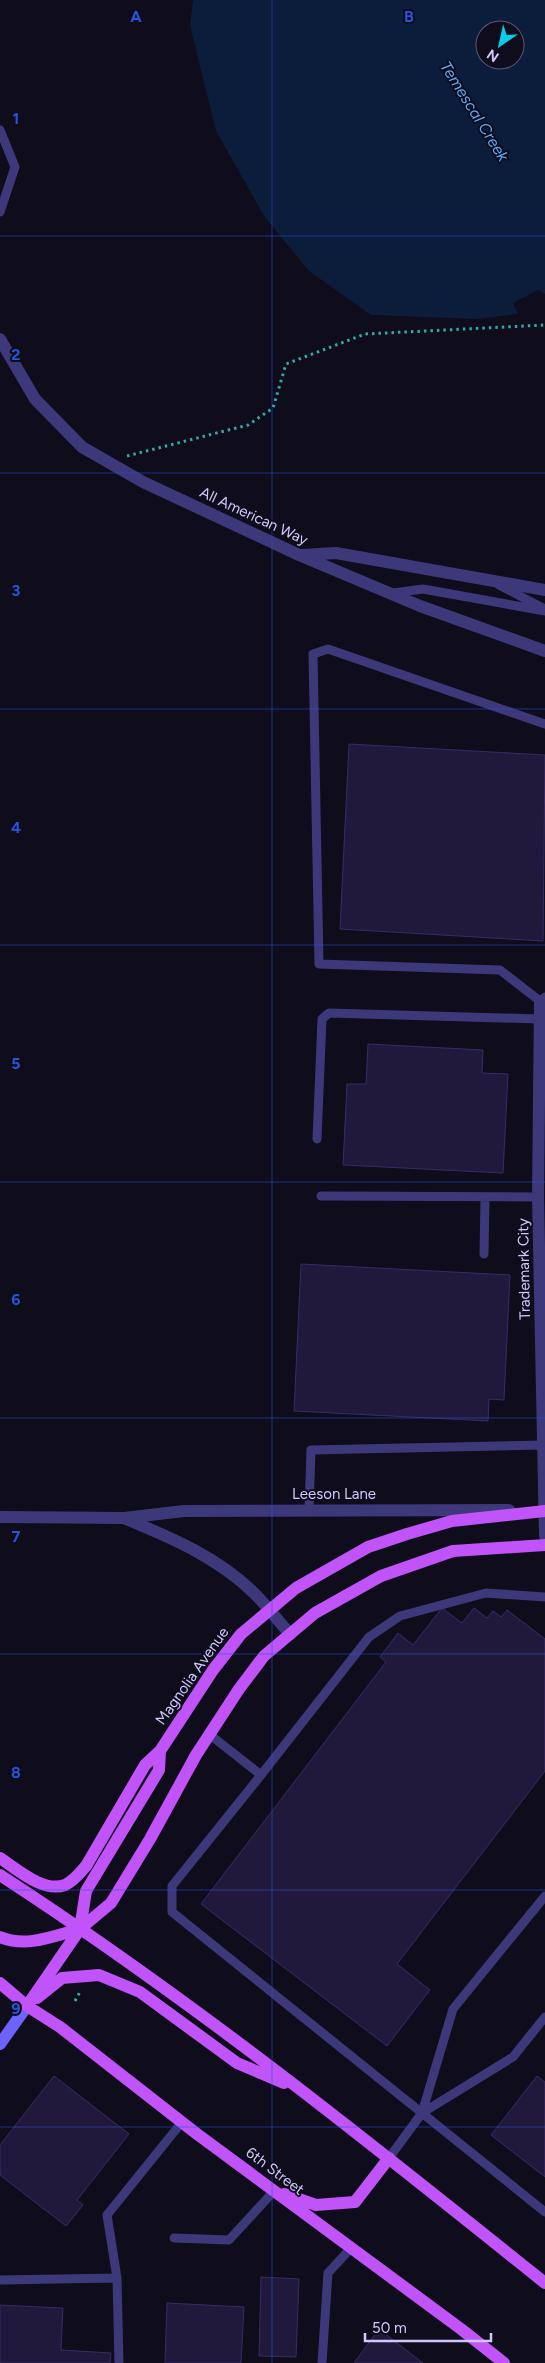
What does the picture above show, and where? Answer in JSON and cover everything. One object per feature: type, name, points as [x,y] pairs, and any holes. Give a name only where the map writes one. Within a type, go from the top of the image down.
[{"type":"main road","name":"Magnolia Avenue","points":[[80,1928],[86,1890],[159,1770],[160,1751],[213,1670],[241,1634],[296,1588],[368,1547],[452,1521],[544,1511]]},
{"type":"main road","name":"Magnolia Avenue","points":[[27,2006],[80,1928],[111,1903],[209,1734],[264,1656],[315,1613],[381,1576],[453,1551],[545,1545]]},
{"type":"main road","points":[[0,1858],[38,1882],[53,1886],[65,1885],[76,1878],[86,1866],[144,1765],[160,1751]]},
{"type":"main road","points":[[0,1875],[80,1928],[303,2091],[545,2284]]},
{"type":"main road","points":[[0,1937],[12,1942],[40,1940],[80,1928]]},
{"type":"main road","points":[[0,2044],[27,2006],[62,1978],[99,1975],[140,1992],[237,2063],[303,2091]]},
{"type":"main road","points":[[0,1983],[27,2006]]},
{"type":"main road","name":"6th Street","points":[[27,2006],[60,2028],[182,2122],[504,2363]]},
{"type":"main road","points":[[274,2191],[316,2205],[354,2202],[389,2158]]},
{"type":"street","name":"All American Way","points":[[0,339],[35,399],[82,447],[143,482],[300,555],[390,594],[545,652]]},
{"type":"street","points":[[300,555],[336,553],[545,590]]},
{"type":"street","name":"Trademark City","points":[[542,999],[538,1198],[544,1389],[545,1536]]},
{"type":"street","name":"Leeson Lane","points":[[0,1517],[124,1518],[184,1511],[544,1511]]},
{"type":"street","name":"Leeson Lane","points":[[124,1518],[200,1552],[229,1571],[255,1594],[290,1634]]},
{"type":"lane","points":[[0,130],[15,167],[0,212]]},
{"type":"lane","points":[[491,581],[545,610]]},
{"type":"lane","points":[[390,594],[423,589],[545,610]]},
{"type":"lane","points":[[542,999],[500,970],[319,964],[313,654],[328,649],[545,724]]},
{"type":"lane","points":[[316,1139],[322,1019],[329,1013],[541,1027]]},
{"type":"lane","points":[[321,1196],[538,1198]]},
{"type":"lane","points":[[484,1254],[485,1197]]},
{"type":"lane","points":[[309,1510],[311,1450],[543,1445]]},
{"type":"lane","points":[[545,1597],[486,1593],[400,1616],[369,1637],[172,1886],[172,1912],[545,2212]]},
{"type":"lane","points":[[209,1734],[261,1775]]},
{"type":"lane","points":[[389,2158],[422,2113],[453,2009],[545,1896]]},
{"type":"lane","points":[[422,2113],[513,2058],[545,2017]]},
{"type":"lane","points":[[119,2363],[117,2278],[107,2215],[182,2122]]},
{"type":"lane","points":[[174,2238],[229,2240],[274,2191]]},
{"type":"lane","points":[[322,2363],[328,2273],[351,2248]]},
{"type":"lane","points":[[0,2280],[117,2278]]},
{"type":"path","points":[[107,461],[248,425],[273,408],[286,364],[365,334],[545,325]]},
{"type":"path","points":[[75,2001],[83,1987]]},
{"type":"water","name":"Temescal Creek","points":[[193,0],[545,0],[545,294],[538,290],[513,303],[518,314],[478,319],[371,315],[309,271],[264,216],[216,131],[190,26]]},
{"type":"building","points":[[349,744],[545,755],[543,941],[340,929]]},
{"type":"building","points":[[368,1044],[483,1050],[482,1073],[508,1074],[503,1173],[343,1165],[347,1084],[366,1084]]},
{"type":"building","points":[[301,1264],[510,1275],[504,1400],[489,1399],[488,1421],[294,1411]]},
{"type":"building","points":[[442,1608],[462,1623],[474,1608],[487,1618],[493,1611],[501,1617],[507,1610],[545,1639],[545,1771],[397,1964],[430,1990],[387,2046],[201,1904],[386,1662],[380,1657],[398,1633],[413,1645]]},
{"type":"building","points":[[54,2076],[129,2134],[77,2200],[83,2205],[66,2226],[0,2175],[0,2145]]},
{"type":"building","points":[[537,2076],[545,2082],[545,2177],[491,2135]]},
{"type":"building","points":[[261,2277],[299,2279],[296,2357],[259,2356]]},
{"type":"building","points":[[167,2303],[244,2307],[241,2363],[165,2363]]},
{"type":"building","points":[[0,2305],[63,2308],[61,2350],[111,2353],[110,2363],[0,2363]]},
{"type":"building","points":[[379,2329],[423,2363],[354,2363]]}]
